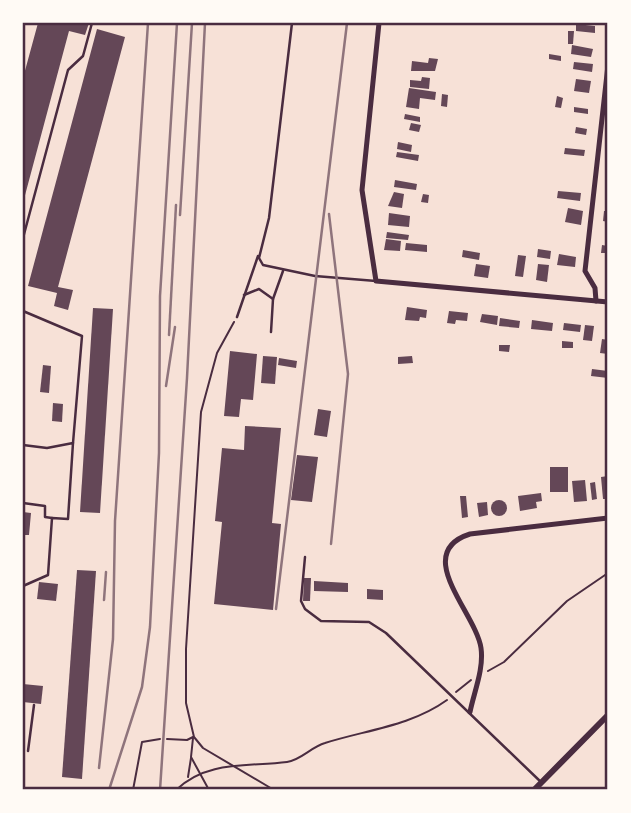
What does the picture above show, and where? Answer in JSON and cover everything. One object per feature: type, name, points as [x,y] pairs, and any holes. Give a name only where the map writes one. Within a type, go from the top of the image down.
[{"type":"street","points":[[379,23],[362,190],[376,281],[608,302]]},
{"type":"street","points":[[596,301],[595,288],[586,271],[587,244],[608,65]]},
{"type":"street","points":[[470,712],[479,674],[481,648],[446,569],[446,551],[450,543],[470,534],[608,518]]},
{"type":"street","points":[[534,790],[608,715]]},
{"type":"lane","points":[[23,238],[68,70],[83,56],[92,23]]},
{"type":"lane","points":[[237,317],[269,218],[292,23]]},
{"type":"lane","points":[[260,250],[259,258],[263,265],[283,270],[376,281]]},
{"type":"lane","points":[[271,332],[273,299],[283,270]]},
{"type":"lane","points":[[244,295],[259,289],[273,299]]},
{"type":"lane","points":[[23,311],[82,337],[68,519],[45,517],[45,506],[23,503]]},
{"type":"lane","points":[[23,445],[47,448],[74,443]]},
{"type":"lane","points":[[23,586],[48,575],[52,518]]},
{"type":"lane","points":[[305,557],[301,601],[305,609],[321,621],[369,622],[386,633],[542,783]]},
{"type":"lane","points":[[28,751],[34,705]]},
{"type":"lane","points":[[23,723],[31,723]]},
{"type":"path","points":[[188,779],[194,737],[185,678],[201,412],[217,353],[237,317]]},
{"type":"path","points":[[176,790],[198,773],[231,765],[286,762],[326,743],[395,725],[452,696],[479,674],[504,662],[567,601],[608,573]]},
{"type":"path","points":[[167,739],[187,740],[194,737]]},
{"type":"path","points":[[194,737],[209,753],[274,790]]},
{"type":"path","points":[[133,790],[142,741],[160,739]]},
{"type":"path","points":[[191,757],[209,790]]},
{"type":"building","points":[[38,23],[89,23],[85,35],[69,31],[24,199],[23,78]]},
{"type":"building","points":[[576,24],[595,26],[595,33],[576,31]]},
{"type":"building","points":[[97,29],[125,37],[58,287],[73,290],[68,310],[54,306],[57,293],[28,286]]},
{"type":"building","points":[[568,31],[574,31],[573,44],[568,44]]},
{"type":"building","points":[[572,45],[593,49],[591,57],[571,54]]},
{"type":"building","points":[[549,54],[561,56],[561,61],[549,59]]},
{"type":"building","points":[[429,58],[438,59],[435,71],[411,71],[412,61],[428,63]]},
{"type":"building","points":[[574,62],[593,64],[592,72],[573,69]]},
{"type":"building","points":[[422,77],[430,78],[429,89],[410,87],[410,80],[421,81]]},
{"type":"building","points":[[576,79],[591,81],[589,93],[574,91]]},
{"type":"building","points":[[409,88],[436,92],[435,100],[420,98],[419,109],[406,107]]},
{"type":"building","points":[[442,94],[448,95],[447,107],[441,106]]},
{"type":"building","points":[[557,96],[563,98],[561,108],[555,107]]},
{"type":"building","points":[[574,107],[588,109],[588,114],[574,112]]},
{"type":"building","points":[[405,114],[420,117],[420,122],[404,119]]},
{"type":"building","points":[[411,123],[421,125],[419,132],[409,130]]},
{"type":"building","points":[[576,127],[587,129],[586,135],[575,133]]},
{"type":"building","points":[[398,142],[412,145],[411,152],[397,149]]},
{"type":"building","points":[[565,148],[585,150],[584,156],[564,154]]},
{"type":"building","points":[[397,152],[419,155],[418,161],[396,157]]},
{"type":"building","points":[[395,180],[417,184],[416,190],[394,187]]},
{"type":"building","points":[[558,191],[581,193],[580,201],[557,198]]},
{"type":"building","points":[[394,192],[404,194],[402,208],[388,206]]},
{"type":"building","points":[[423,194],[429,195],[428,203],[421,202]]},
{"type":"building","points":[[568,208],[583,211],[581,225],[565,222]]},
{"type":"building","points":[[604,211],[608,211],[608,222],[603,221]]},
{"type":"building","points":[[389,213],[410,216],[409,227],[388,225]]},
{"type":"building","points":[[387,232],[409,235],[408,240],[386,238]]},
{"type":"building","points":[[386,239],[401,241],[400,251],[384,250]]},
{"type":"building","points":[[406,243],[427,245],[427,252],[405,250]]},
{"type":"building","points":[[602,245],[608,246],[608,253],[601,253]]},
{"type":"building","points":[[538,249],[551,251],[550,259],[537,257]]},
{"type":"building","points":[[463,250],[480,253],[479,260],[462,257]]},
{"type":"building","points":[[559,254],[576,257],[575,267],[557,265]]},
{"type":"building","points":[[518,255],[526,256],[523,277],[515,276]]},
{"type":"building","points":[[476,264],[490,266],[488,278],[474,276]]},
{"type":"building","points":[[538,264],[549,265],[547,282],[536,280]]},
{"type":"building","points":[[407,307],[427,310],[426,318],[420,317],[419,321],[405,320]]},
{"type":"building","points":[[93,308],[113,309],[100,513],[80,512]]},
{"type":"building","points":[[449,311],[468,313],[467,321],[447,323]]},
{"type":"building","points":[[482,314],[498,316],[497,325],[480,322]]},
{"type":"building","points":[[500,318],[520,321],[519,328],[499,326]]},
{"type":"building","points":[[532,320],[553,323],[552,331],[531,329]]},
{"type":"building","points":[[564,323],[581,325],[580,332],[563,330]]},
{"type":"building","points":[[585,325],[594,326],[592,341],[583,340]]},
{"type":"building","points":[[602,339],[608,340],[608,354],[600,353]]},
{"type":"building","points":[[562,341],[573,342],[573,348],[562,348]]},
{"type":"building","points":[[499,345],[510,345],[509,352],[499,351]]},
{"type":"building","points":[[230,351],[257,354],[253,400],[241,399],[239,417],[224,416]]},
{"type":"building","points":[[263,356],[277,357],[275,384],[261,383]]},
{"type":"building","points":[[412,356],[413,363],[398,364],[398,357]]},
{"type":"building","points":[[279,358],[297,361],[296,368],[278,365]]},
{"type":"building","points":[[43,365],[51,366],[49,393],[40,392]]},
{"type":"building","points":[[592,369],[608,371],[608,378],[591,376]]},
{"type":"building","points":[[53,403],[63,404],[62,422],[52,421]]},
{"type":"building","points":[[318,409],[331,411],[327,437],[314,435]]},
{"type":"building","points":[[245,426],[281,428],[272,523],[281,524],[273,610],[214,604],[222,522],[215,521],[222,448],[244,450]]},
{"type":"building","points":[[297,455],[318,457],[312,502],[291,500]]},
{"type":"building","points":[[550,467],[568,467],[568,492],[550,492]]},
{"type":"building","points":[[608,476],[608,499],[603,499],[601,477]]},
{"type":"building","points":[[585,480],[587,501],[574,502],[572,481]]},
{"type":"building","points":[[595,482],[597,499],[592,500],[590,483]]},
{"type":"building","points":[[541,493],[542,501],[536,502],[537,508],[520,511],[518,496]]},
{"type":"building","points":[[460,496],[466,496],[468,517],[462,518]]},
{"type":"building","points":[[499,500],[505,502],[505,514],[499,516],[493,514],[491,508],[493,502]]},
{"type":"building","points":[[487,502],[488,515],[479,517],[477,503]]},
{"type":"building","points":[[23,512],[31,513],[29,535],[23,535]]},
{"type":"building","points":[[77,570],[96,571],[82,779],[62,777]]},
{"type":"building","points":[[304,578],[311,578],[310,601],[303,601]]},
{"type":"building","points":[[314,581],[348,583],[348,592],[314,591]]},
{"type":"building","points":[[39,582],[58,584],[56,601],[37,599]]},
{"type":"building","points":[[367,589],[383,590],[383,600],[367,599]]},
{"type":"building","points":[[23,684],[43,686],[41,704],[23,702]]},
{"type":"railway","points":[[99,768],[113,639],[115,521],[148,23]]},
{"type":"railway","points":[[109,790],[142,687],[150,627],[159,453],[160,296],[177,23]]},
{"type":"railway","points":[[180,215],[192,23]]},
{"type":"railway","points":[[160,790],[187,378],[205,23]]},
{"type":"railway","points":[[276,609],[347,23]]},
{"type":"railway","points":[[169,335],[176,205]]},
{"type":"railway","points":[[329,214],[348,374],[331,544]]},
{"type":"railway","points":[[166,386],[175,327]]},
{"type":"railway","points":[[104,600],[106,572]]}]
